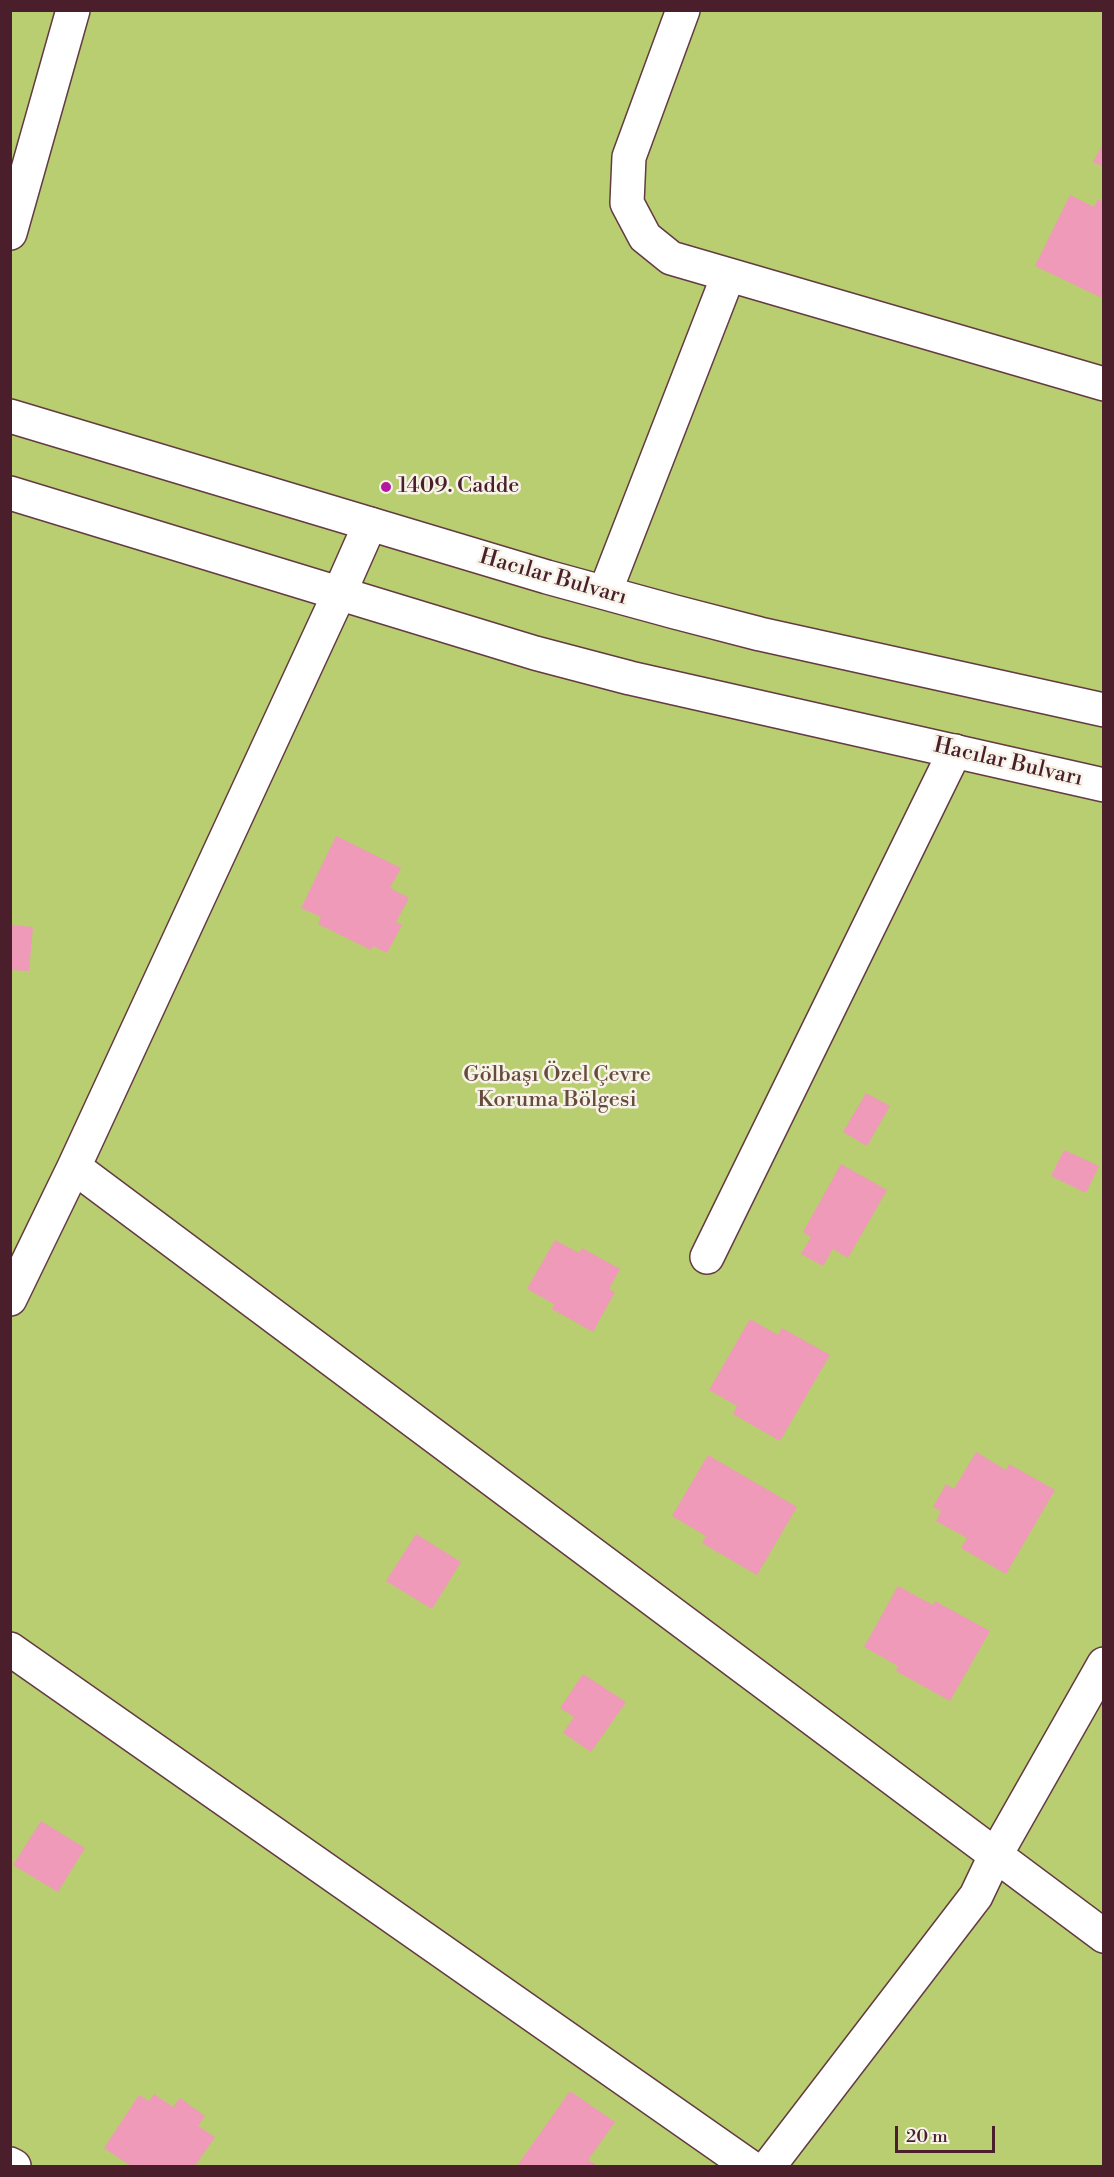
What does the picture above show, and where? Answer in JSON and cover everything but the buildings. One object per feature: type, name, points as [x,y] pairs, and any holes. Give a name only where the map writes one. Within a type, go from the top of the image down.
[{"type":"street","points":[[10,233],[73,10]]},
{"type":"street","points":[[683,10],[629,157],[627,203],[645,237],[671,258],[1104,384]]},
{"type":"street","points":[[605,592],[728,276]]},
{"type":"street","name":"Hacılar Bulvarı","points":[[10,416],[547,577],[760,634],[1104,710]]},
{"type":"street","name":"Hacılar Bulvarı","points":[[10,492],[503,644],[630,678],[1104,785]]},
{"type":"street","points":[[10,1299],[74,1167],[339,594],[369,524]]},
{"type":"street","points":[[707,1257],[955,751]]},
{"type":"street","points":[[74,1167],[1104,1936]]},
{"type":"street","points":[[10,1649],[749,2166]]},
{"type":"street","points":[[769,2166],[976,1896],[995,1856],[1104,1664]]},
{"type":"green space","name":"Gölbaşı Özel Çevre Koruma Bölgesi","points":[[11,11],[1103,11],[1103,2166],[11,2166]]},
{"type":"place","name":"1409. Cadde","points":[[386,487]]}]
